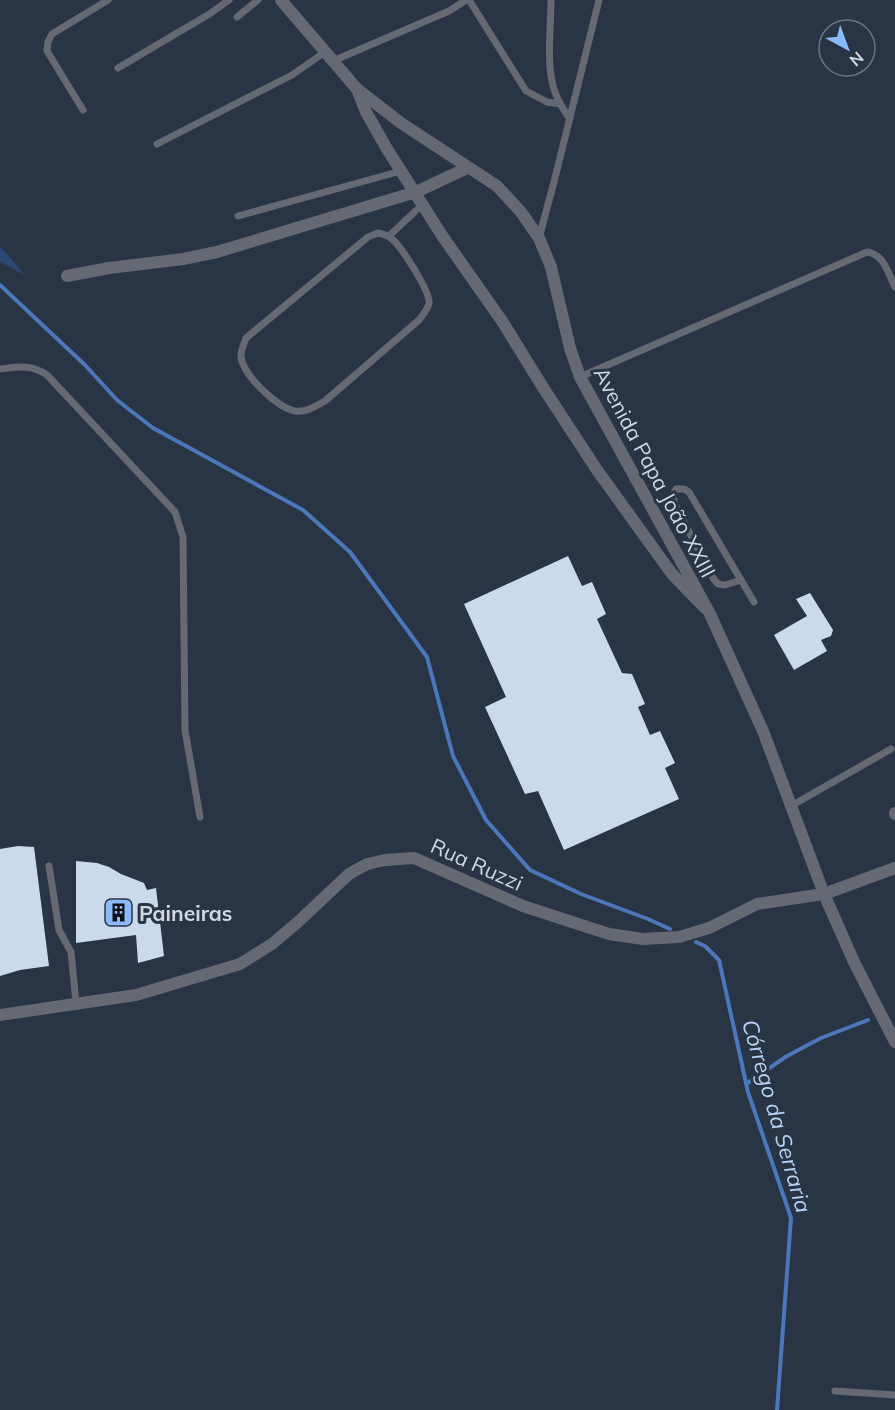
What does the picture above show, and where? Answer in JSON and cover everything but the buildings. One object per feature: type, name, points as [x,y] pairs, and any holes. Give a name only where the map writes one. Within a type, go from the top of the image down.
[{"type":"street","name":"Avenida Papa João XXIII","points":[[281,0],[357,89],[401,123],[497,186],[521,212],[539,238],[551,267],[570,348],[580,377],[710,614],[764,731],[824,894],[854,962],[895,1042]]},
{"type":"street","points":[[357,89],[366,112],[400,171],[502,321],[543,389],[672,574],[710,614]]},
{"type":"street","points":[[67,276],[217,252],[416,192],[467,168]]},
{"type":"street","name":"Rua Ruzzi","points":[[0,1015],[136,995],[240,964],[272,944],[349,874],[367,864],[385,860],[414,858],[523,906],[609,934],[643,939],[679,937],[709,928],[757,904],[824,894],[895,868]]},
{"type":"lane","points":[[83,111],[47,51],[48,42],[52,34],[108,0]]},
{"type":"lane","points":[[118,68],[212,13],[229,0]]},
{"type":"lane","points":[[237,16],[258,0]]},
{"type":"lane","points":[[157,144],[329,56],[449,10],[467,0],[526,91],[547,102],[560,104]]},
{"type":"lane","points":[[551,0],[551,75],[553,88],[569,118]]},
{"type":"lane","points":[[539,238],[598,0]]},
{"type":"lane","points":[[238,216],[400,171]]},
{"type":"lane","points":[[389,236],[423,204]]},
{"type":"lane","points":[[378,233],[389,236],[397,244],[427,293],[429,302],[426,311],[419,320],[325,401],[310,410],[296,411],[282,406],[269,397],[244,368],[241,357],[246,338],[368,237],[378,233]]},
{"type":"lane","points":[[580,377],[867,252],[876,253],[881,259],[895,287]]},
{"type":"lane","points":[[0,369],[24,366],[37,369],[46,375],[175,512],[183,537],[185,730],[200,818]]},
{"type":"lane","points":[[741,580],[725,585],[718,584],[713,578],[675,505],[673,495],[676,489],[689,492],[741,580],[754,602]]},
{"type":"lane","points":[[791,806],[891,749]]},
{"type":"lane","points":[[50,866],[59,930],[71,952],[76,1003]]},
{"type":"lane","points":[[835,1391],[895,1395]]},
{"type":"shaded area","points":[[0,246],[25,275],[0,262]]},
{"type":"waterway","points":[[0,285],[85,365],[117,400],[153,428],[303,510],[350,552],[427,657],[453,756],[486,820],[530,870],[581,894],[670,929]]},
{"type":"waterway","name":"Córrego da Serraria","points":[[696,942],[705,946],[719,960],[748,1092],[791,1218],[777,1410]]},
{"type":"waterway","points":[[746,1084],[787,1056],[821,1038],[868,1020]]},
{"type":"place","name":"Paineiras","points":[[118,913]]}]
